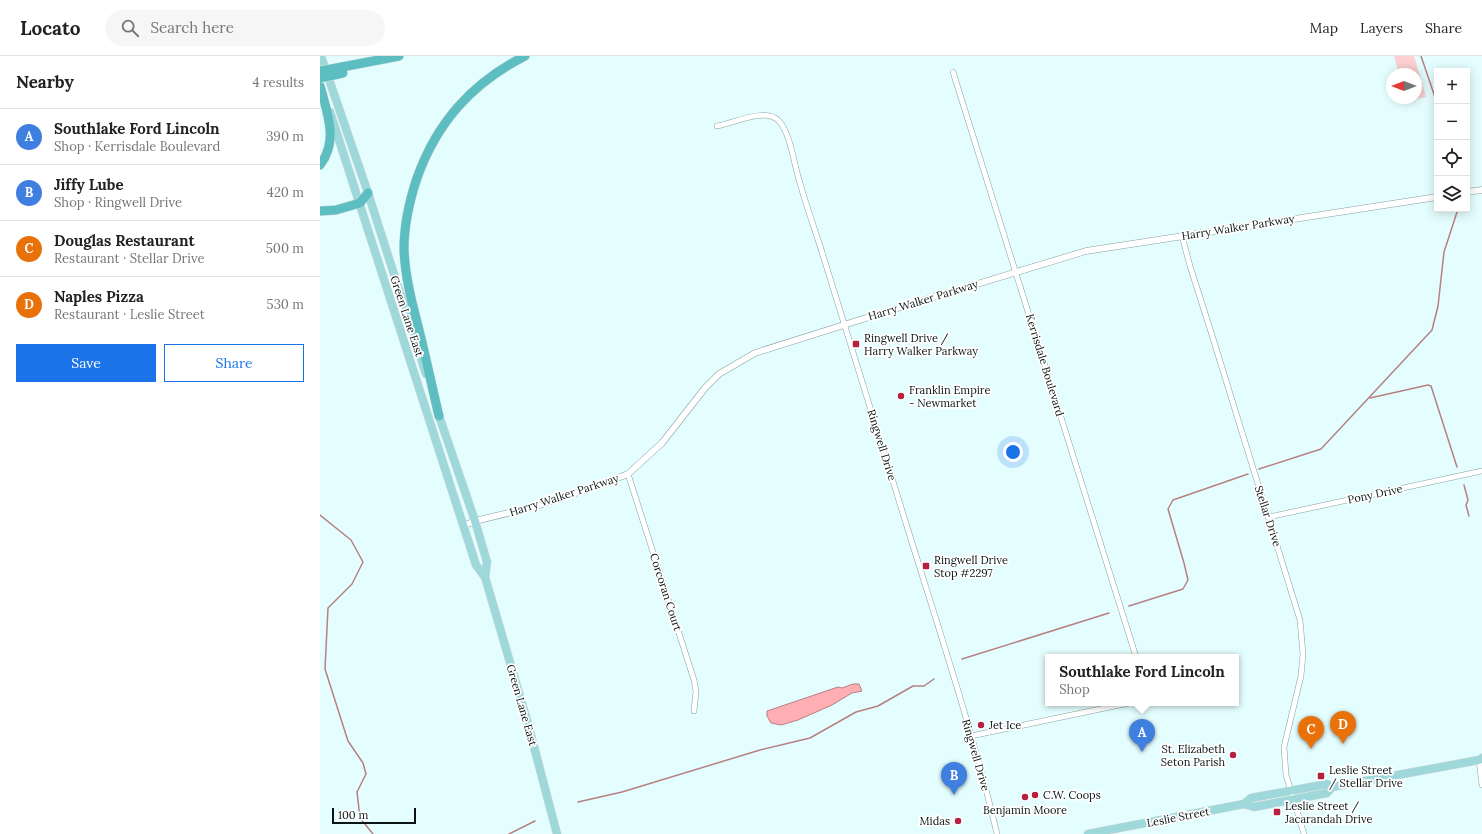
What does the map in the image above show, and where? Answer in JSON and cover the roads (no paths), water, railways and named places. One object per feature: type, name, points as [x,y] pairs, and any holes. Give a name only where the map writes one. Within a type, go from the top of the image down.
[{"type":"highway","points":[[320,79],[357,63],[399,56]]},
{"type":"highway","points":[[439,416],[408,284],[404,251],[404,232],[407,209],[429,149],[440,130],[455,110],[472,92],[493,76],[525,56]]},
{"type":"highway","points":[[320,71],[343,70]]},
{"type":"highway","points":[[320,86],[331,131],[329,147],[324,160],[320,165]]},
{"type":"highway","points":[[320,211],[336,210],[360,203],[368,193]]},
{"type":"main road","name":"Green Lane East","points":[[321,56],[368,193],[439,416],[475,521],[487,562],[485,577]]},
{"type":"main road","name":"Green Lane East","points":[[320,79],[476,566],[485,577],[528,724],[557,834]]},
{"type":"main road","name":"Leslie Street","points":[[1088,834],[1244,804],[1254,807],[1294,800],[1327,793],[1332,787],[1481,760]]},
{"type":"main road","name":"Leslie Street","points":[[1244,804],[1251,798],[1290,790],[1327,784],[1332,787]]},
{"type":"street","name":"Kerrisdale Boulevard","points":[[953,72],[1135,654]]},
{"type":"street","name":"Ringwell Drive","points":[[717,126],[762,115],[771,116],[778,119],[782,125],[790,145],[800,182],[971,736],[985,784],[997,834]]},
{"type":"street","points":[[1470,192],[1482,190]]},
{"type":"street","name":"Harry Walker Parkway","points":[[463,526],[475,521],[537,506],[628,474],[662,443],[705,388],[719,374],[755,353],[845,324],[1086,251],[1434,197]]},
{"type":"street","name":"Stellar Drive","points":[[1182,236],[1296,607],[1303,654],[1300,679],[1284,747],[1286,775],[1304,834]]},
{"type":"street","name":"Pony Drive","points":[[1269,517],[1482,471]]},
{"type":"street","name":"Corcoran Court","points":[[628,474],[694,680],[696,691],[694,711]]},
{"type":"street","points":[[971,736],[1115,706]]},
{"type":"street","points":[[1481,760],[1482,785]]},
{"type":"waterway","points":[[1421,56],[1434,94]]},
{"type":"waterway","points":[[1259,469],[1321,449],[1432,330],[1438,306],[1444,252],[1457,212]]},
{"type":"waterway","points":[[1370,398],[1428,385],[1431,386],[1457,467]]},
{"type":"waterway","points":[[1129,606],[1183,589],[1188,580],[1168,509],[1173,500],[1248,474]]},
{"type":"waterway","points":[[1464,485],[1468,500],[1466,505],[1469,516]]},
{"type":"waterway","points":[[320,515],[351,540],[363,562],[352,584],[328,608],[325,669],[348,741],[363,763],[366,774],[357,792],[360,818],[373,834]]},
{"type":"waterway","points":[[962,659],[1109,613]]},
{"type":"waterway","points":[[578,802],[622,792],[760,750],[810,738],[856,712],[878,706],[913,686],[924,686],[934,679]]},
{"type":"waterway","points":[[509,834],[535,821]]},
{"type":"place","name":"Ringwell Drive / Harry Walker Parkway","points":[[856,344]]},
{"type":"place","name":"Franklin Empire - Newmarket","points":[[901,396]]},
{"type":"place","name":"Ringwell Drive Stop #2297","points":[[926,566]]},
{"type":"place","name":"Jet Ice","points":[[981,725]]},
{"type":"place","name":"Naples Pizza","points":[[1343,744]]},
{"type":"place","name":"Douglas Restaurant","points":[[1311,749]]},
{"type":"place","name":"Southlake Ford Lincoln","points":[[1142,752]]},
{"type":"place","name":"St. Elizabeth Seton Parish","points":[[1233,755]]},
{"type":"place","name":"Leslie Street / Stellar Drive","points":[[1321,776]]},
{"type":"place","name":"Jiffy Lube","points":[[954,795]]},
{"type":"place","name":"C.W. Coops","points":[[1035,795]]},
{"type":"place","name":"Benjamin Moore","points":[[1025,797]]},
{"type":"place","name":"Leslie Street / Jacarandah Drive","points":[[1277,812]]},
{"type":"place","name":"Midas","points":[[958,821]]}]
